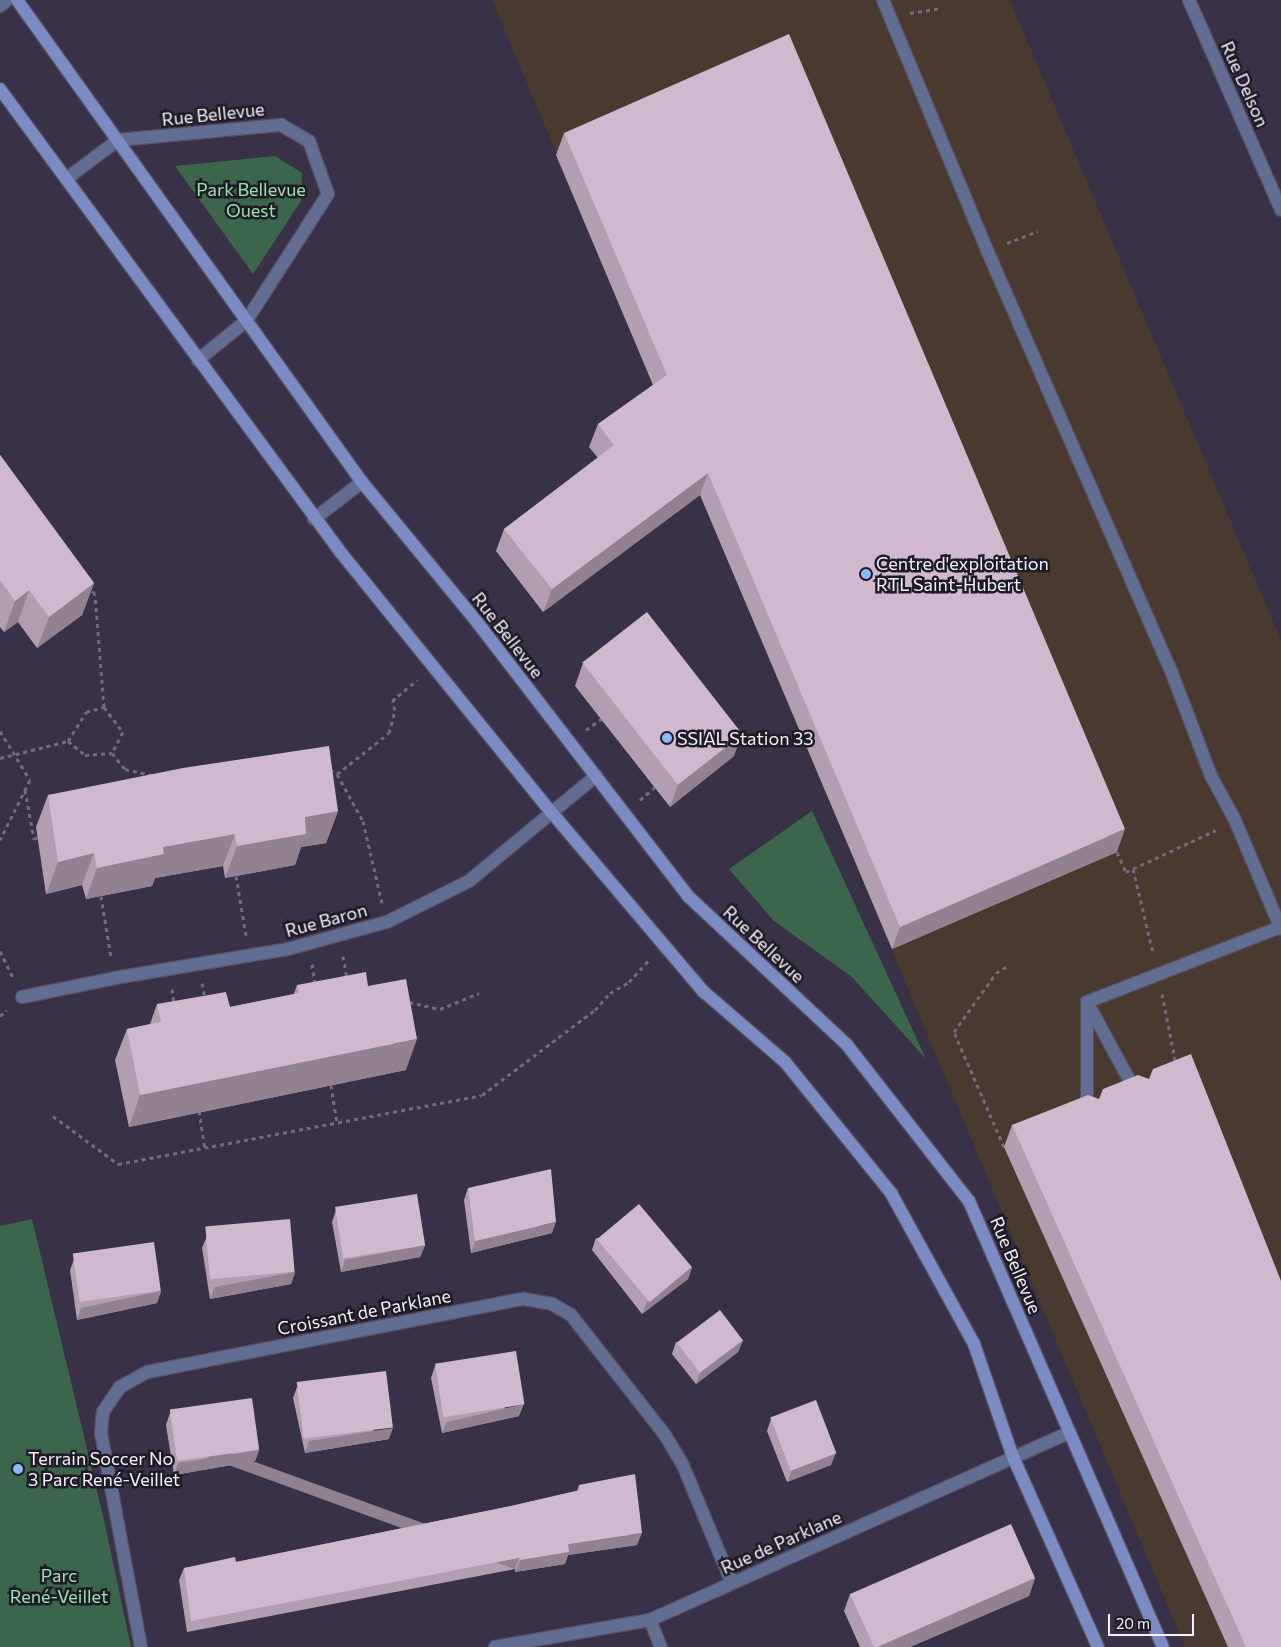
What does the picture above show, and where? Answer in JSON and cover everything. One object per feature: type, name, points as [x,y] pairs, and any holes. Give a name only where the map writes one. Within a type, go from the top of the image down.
[{"type":"street","points":[[0,6],[7,0]]},
{"type":"street","name":"Rue Bellevue","points":[[17,0],[362,482],[477,622],[689,897],[847,1045],[969,1201],[1163,1647]]},
{"type":"street","points":[[883,0],[988,250],[1170,668],[1210,776],[1235,820],[1281,928],[1086,1002]]},
{"type":"street","name":"Rue Delson","points":[[1189,0],[1281,210]]},
{"type":"street","points":[[0,89],[314,519],[552,813],[704,992],[785,1062],[891,1192],[974,1344],[1013,1457],[1098,1647]]},
{"type":"street","name":"Rue Bellevue","points":[[118,140],[281,125],[308,141],[328,194],[246,321],[198,360]]},
{"type":"street","points":[[66,178],[118,140]]},
{"type":"street","points":[[314,519],[362,482]]},
{"type":"street","name":"Rue Baron","points":[[22,997],[115,978],[250,956],[309,944],[387,922],[468,881],[596,776]]},
{"type":"street","points":[[1086,1002],[1137,1094]]},
{"type":"street","points":[[1086,1002],[1087,1114]]},
{"type":"street","name":"Croissant de Parklane","points":[[141,1647],[101,1433],[103,1412],[120,1386],[147,1372],[524,1300],[552,1304],[571,1315],[665,1435],[682,1463],[732,1583]]},
{"type":"street","name":"Rue de Parklane","points":[[495,1647],[650,1620],[1070,1432]]},
{"type":"street","points":[[650,1620],[661,1647]]},
{"type":"path","points":[[890,17],[940,8]]},
{"type":"path","points":[[988,250],[1038,231]]},
{"type":"path","points":[[89,586],[95,594],[104,707],[123,732],[112,753]]},
{"type":"path","points":[[337,774],[389,733],[395,710],[392,700],[434,667]]},
{"type":"path","points":[[0,758],[68,741],[86,712],[104,707]]},
{"type":"path","points":[[0,731],[30,780],[0,840]]},
{"type":"path","points":[[68,741],[85,755],[112,753]]},
{"type":"path","points":[[112,753],[126,769],[157,777]]},
{"type":"path","points":[[322,766],[337,774],[363,821],[387,922]]},
{"type":"path","points":[[140,781],[142,773]]},
{"type":"path","points":[[25,790],[34,839],[38,837]]},
{"type":"path","points":[[1117,852],[1126,872],[1213,831]]},
{"type":"path","points":[[236,876],[250,956]]},
{"type":"path","points":[[100,896],[115,978]]},
{"type":"path","points":[[339,936],[349,989]]},
{"type":"path","points":[[309,944],[316,994]]},
{"type":"path","points":[[53,1116],[118,1164],[482,1095],[595,1010],[610,993],[629,982],[664,945]]},
{"type":"path","points":[[0,951],[22,997]]},
{"type":"path","points":[[199,964],[206,1008]]},
{"type":"path","points":[[1004,1147],[954,1032],[996,973],[1006,967]]},
{"type":"path","points":[[168,969],[176,1013]]},
{"type":"path","points":[[404,1001],[440,1010],[479,993]]},
{"type":"path","points":[[331,1085],[337,1122]]},
{"type":"path","points":[[199,1111],[205,1147]]},
{"type":"shaded area","name":"Centre d'exploitation RTL Saint-Hubert","points":[[492,0],[1010,0],[1281,640],[1281,1647],[1185,1647]]},
{"type":"green space","name":"Park Bellevue Ouest","points":[[275,156],[302,173],[301,201],[253,274],[175,166]]},
{"type":"green space","points":[[812,811],[926,1059],[852,977],[774,921],[729,869]]},
{"type":"green space","name":"Parc René-Veillet","points":[[32,1219],[104,1520],[131,1647],[0,1647],[0,1226]]},
{"type":"building","name":"Centre d'exploitation RTL Saint-Hubert","points":[[789,34],[1125,829],[900,927],[708,473],[552,589],[504,529],[614,445],[598,424],[667,375],[564,133]]},
{"type":"building","points":[[0,455],[94,583],[49,617],[29,590],[15,601],[0,580]]},
{"type":"building","name":"SSIAL Station 33","points":[[647,612],[742,734],[678,785],[582,662]]},
{"type":"building","points":[[329,746],[338,811],[305,817],[306,834],[237,846],[235,834],[163,847],[164,854],[97,868],[94,853],[58,862],[48,795],[183,768]]},
{"type":"building","points":[[366,972],[368,986],[406,979],[417,1039],[140,1095],[127,1029],[161,1022],[157,1004],[226,992],[230,1007],[299,993],[297,985]]},
{"type":"building","points":[[1191,1054],[1281,1281],[1281,1647],[1246,1647],[1012,1125],[1088,1095],[1099,1099],[1103,1089],[1138,1075],[1149,1079],[1153,1069]]},
{"type":"building","points":[[551,1169],[556,1222],[475,1241],[468,1188]]},
{"type":"building","points":[[417,1194],[425,1245],[343,1258],[335,1207]]},
{"type":"building","points":[[639,1204],[692,1267],[650,1302],[597,1239]]},
{"type":"building","points":[[290,1219],[295,1272],[210,1279],[205,1226]]},
{"type":"building","points":[[154,1242],[161,1291],[80,1302],[73,1253]]},
{"type":"building","points":[[720,1310],[743,1340],[700,1373],[677,1342]]},
{"type":"building","points":[[516,1351],[524,1404],[443,1417],[435,1364]]},
{"type":"building","points":[[386,1371],[393,1428],[304,1439],[297,1382]]},
{"type":"building","points":[[252,1398],[259,1449],[177,1461],[170,1410]]},
{"type":"building","points":[[816,1400],[836,1453],[791,1471],[770,1418]]},
{"type":"building","points":[[635,1474],[642,1533],[568,1544],[569,1552],[520,1560],[519,1558],[191,1621],[184,1568],[235,1557],[236,1562],[511,1506],[580,1490],[579,1485]]},
{"type":"building","points":[[1011,1524],[1035,1578],[874,1647],[850,1594]]},
{"type":"place","name":"Centre d'exploitation RTL Saint-Hubert","points":[[866,574]]},
{"type":"place","name":"SSIAL Station 33","points":[[667,738]]},
{"type":"place","name":"Terrain Soccer No 3 Parc René-Veillet","points":[[18,1469]]}]
